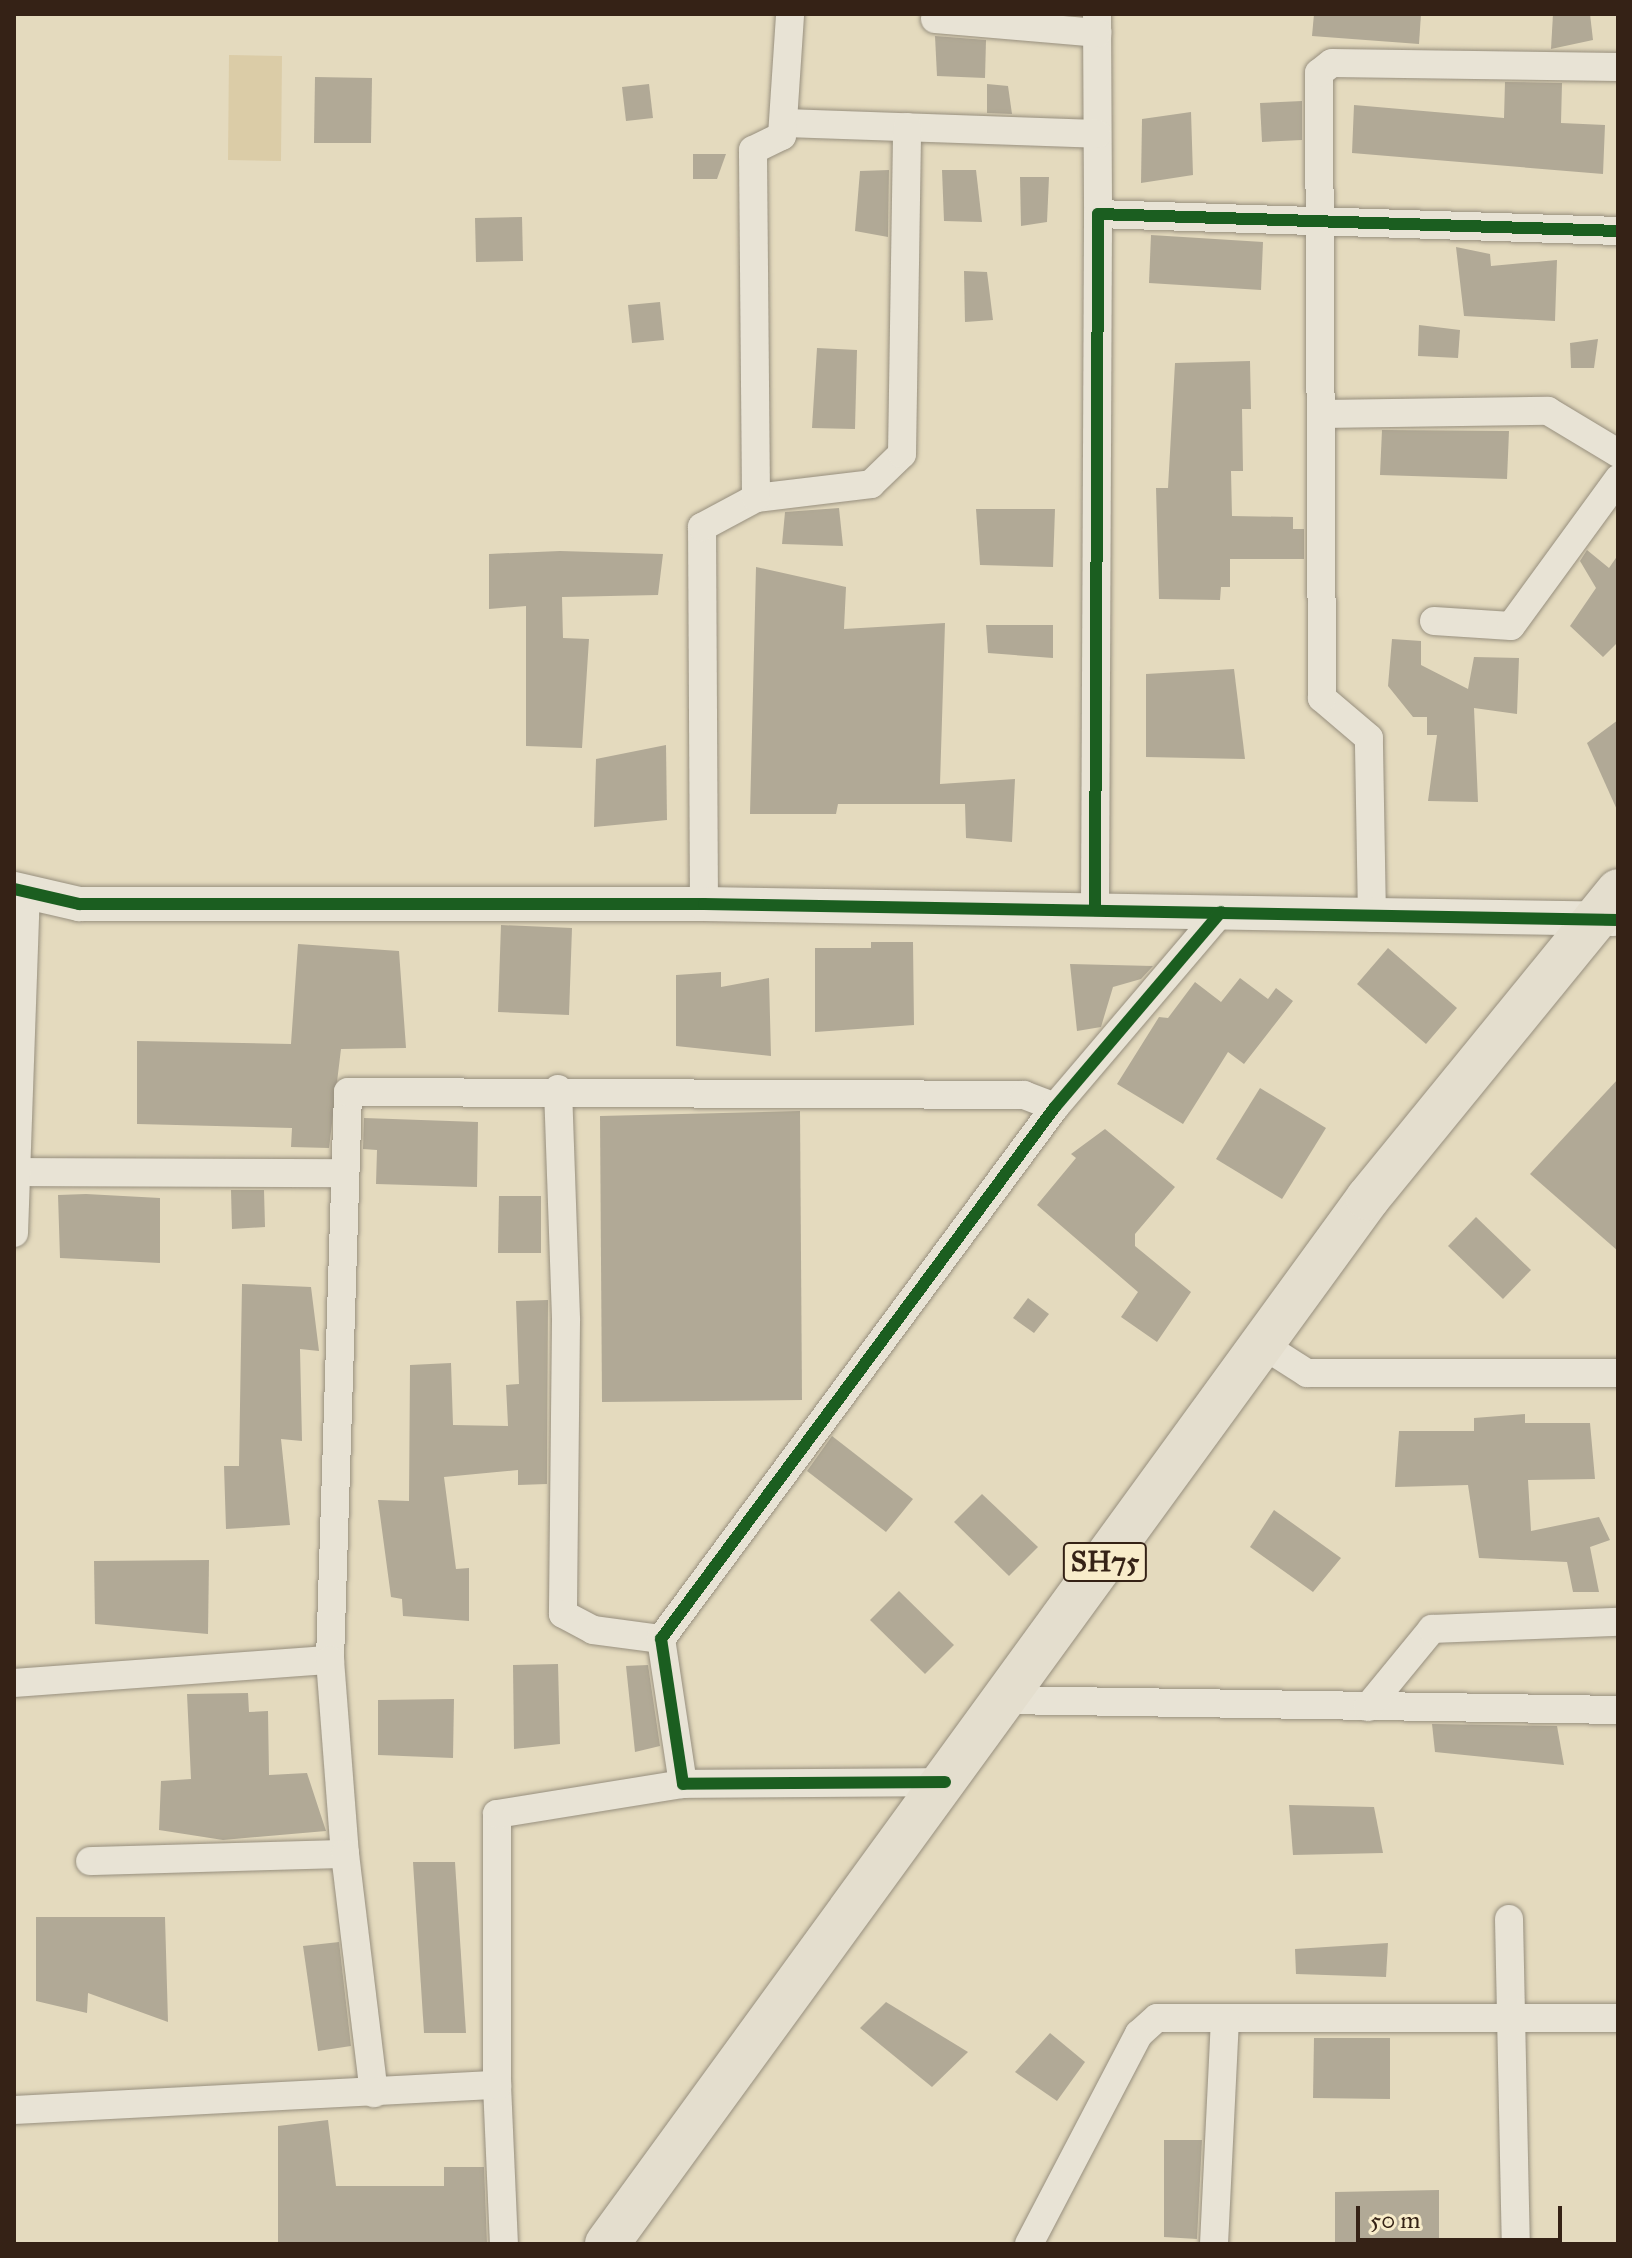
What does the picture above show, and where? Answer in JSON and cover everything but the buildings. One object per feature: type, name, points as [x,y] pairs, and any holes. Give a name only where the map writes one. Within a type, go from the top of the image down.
[{"type":"main road","name":"SH75","points":[[607,2244],[1368,1198],[1610,910]]},
{"type":"street","points":[[756,498],[753,150],[782,136],[790,14]]},
{"type":"street","points":[[935,19],[1097,24],[1095,909]]},
{"type":"street","points":[[1372,918],[1369,738],[1322,698],[1319,73],[1332,63],[1618,67]]},
{"type":"street","points":[[785,123],[1097,134]]},
{"type":"street","points":[[704,904],[702,527],[756,498],[871,484],[902,454],[907,127]]},
{"type":"street","points":[[1098,214],[1618,231]]},
{"type":"street","points":[[1322,414],[1548,411],[1618,453]]},
{"type":"street","points":[[1434,621],[1511,626],[1618,479]]},
{"type":"street","points":[[14,1233],[20,892],[79,904],[704,904],[1095,909],[1372,918],[1610,910]]},
{"type":"street","points":[[683,1784],[661,1639],[1055,1107],[1221,912]]},
{"type":"street","points":[[374,2093],[345,1854],[330,1660],[342,1173],[348,1092],[558,1089],[798,1099],[1024,1095],[1055,1107]]},
{"type":"street","points":[[558,1089],[566,1321],[563,1614],[593,1630],[661,1639]]},
{"type":"street","points":[[14,1172],[342,1173]]},
{"type":"street","points":[[1263,1345],[1307,1373],[1618,1373]]},
{"type":"street","points":[[1368,1707],[1432,1629],[1618,1622]]},
{"type":"street","points":[[14,1683],[330,1660]]},
{"type":"street","points":[[1004,1700],[1618,1710]]},
{"type":"street","points":[[504,2244],[497,2085],[497,1814],[683,1784],[945,1782]]},
{"type":"street","points":[[90,1861],[345,1854]]},
{"type":"street","points":[[1509,1919],[1506,2019],[1516,2244]]},
{"type":"street","points":[[1029,2244],[1139,2034],[1157,2018],[1225,2021],[1618,2018]]},
{"type":"street","points":[[1214,2244],[1225,2021]]},
{"type":"street","points":[[14,2110],[497,2085]]},
{"type":"shaded area","points":[[229,55],[282,56],[281,161],[228,160]]},
{"type":"cycle path","points":[[1095,909],[1098,214],[1618,231]]},
{"type":"cycle path","points":[[14,889],[79,904],[704,904],[1618,920]]},
{"type":"cycle path","points":[[945,1782],[683,1784],[661,1639],[1055,1107],[1221,912]]}]
